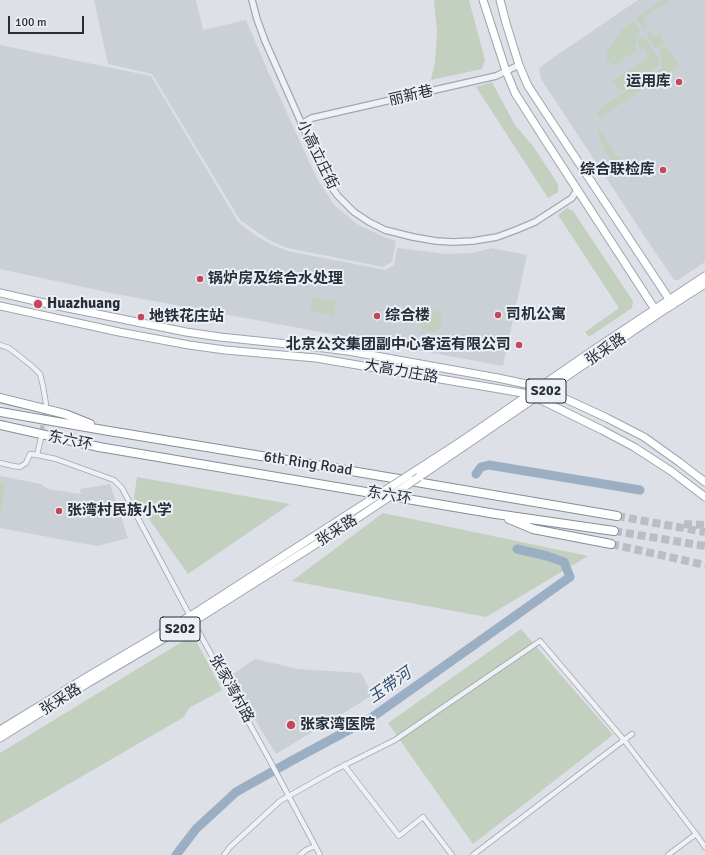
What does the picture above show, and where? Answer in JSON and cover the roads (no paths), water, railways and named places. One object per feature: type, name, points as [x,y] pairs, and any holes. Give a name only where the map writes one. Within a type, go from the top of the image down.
[{"type":"highway","points":[[0,398],[66,414],[103,430]]},
{"type":"highway","name":"6th Ring Road","points":[[0,412],[617,516]]},
{"type":"highway","name":"东六环","points":[[0,426],[99,447],[496,514],[614,531]]},
{"type":"highway","points":[[496,514],[534,528],[611,544]]},
{"type":"main road","points":[[483,0],[506,71],[515,93],[657,312]]},
{"type":"main road","points":[[500,0],[519,65],[528,86],[671,302]]},
{"type":"main road","name":"张采路","points":[[0,730],[85,678],[192,619],[350,513],[463,440],[533,396],[547,390],[705,276]]},
{"type":"main road","name":"张采路","points":[[671,302],[705,284]]},
{"type":"main road","name":"大高力庄路","points":[[0,293],[186,332],[220,337],[316,346],[498,378],[540,387],[644,437],[705,482]]},
{"type":"main road","name":"大高力庄路","points":[[0,306],[119,332],[189,345],[225,350],[316,358],[533,396],[634,447],[671,471],[705,497]]},
{"type":"main road","name":"张采路","points":[[0,738],[359,517],[419,477],[533,396],[540,387],[595,349],[657,312]]},
{"type":"main road","points":[[497,390],[502,386],[501,380],[498,378]]},
{"type":"street","name":"小高立庄街","points":[[252,0],[265,41],[327,181],[338,196],[354,212],[369,222],[385,230],[413,237],[436,241],[473,241],[497,237],[535,222],[572,198],[577,190]]},
{"type":"street","name":"丽新巷","points":[[301,124],[312,118],[493,77],[519,65]]},
{"type":"street","points":[[0,345],[9,348],[40,374],[46,404]]},
{"type":"street","points":[[0,463],[20,467],[26,463],[30,454],[37,455],[40,438]]},
{"type":"street","name":"张家湾村路","points":[[37,455],[56,459],[114,480],[122,488],[320,855]]},
{"type":"street","points":[[224,855],[230,847],[280,801],[344,765],[395,740],[540,641],[624,740],[705,847]]},
{"type":"street","points":[[474,855],[632,734]]},
{"type":"street","points":[[344,765],[399,836],[422,817],[452,855]]},
{"type":"street","points":[[668,855],[696,834]]},
{"type":"street","points":[[300,855],[306,850],[315,846]]},
{"type":"waterway","name":"玉带河","points":[[476,474],[481,467],[489,465],[640,490]]},
{"type":"waterway","name":"玉带河","points":[[176,855],[196,829],[236,792],[371,718],[570,577],[564,562],[547,556],[517,549]]},
{"type":"tunnel","points":[[41,436],[45,408]]},
{"type":"tunnel","points":[[617,516],[705,532]]},
{"type":"tunnel","points":[[684,524],[705,525]]},
{"type":"tunnel","points":[[614,531],[705,546]]},
{"type":"tunnel","points":[[611,544],[705,565]]},
{"type":"place","name":"运用库","points":[[679,82]]},
{"type":"place","name":"综合联检库","points":[[663,170]]},
{"type":"place","name":"锅炉房及综合水处理","points":[[200,279]]},
{"type":"place","name":"Huazhuang","points":[[38,304]]},
{"type":"place","name":"司机公寓","points":[[498,315]]},
{"type":"place","name":"综合楼","points":[[377,316]]},
{"type":"place","name":"地铁花庄站","points":[[141,317]]},
{"type":"place","name":"北京公交集团副中心客运有限公司","points":[[519,345]]},
{"type":"place","name":"张湾村民族小学","points":[[59,511]]},
{"type":"place","name":"张家湾医院","points":[[291,725]]}]
